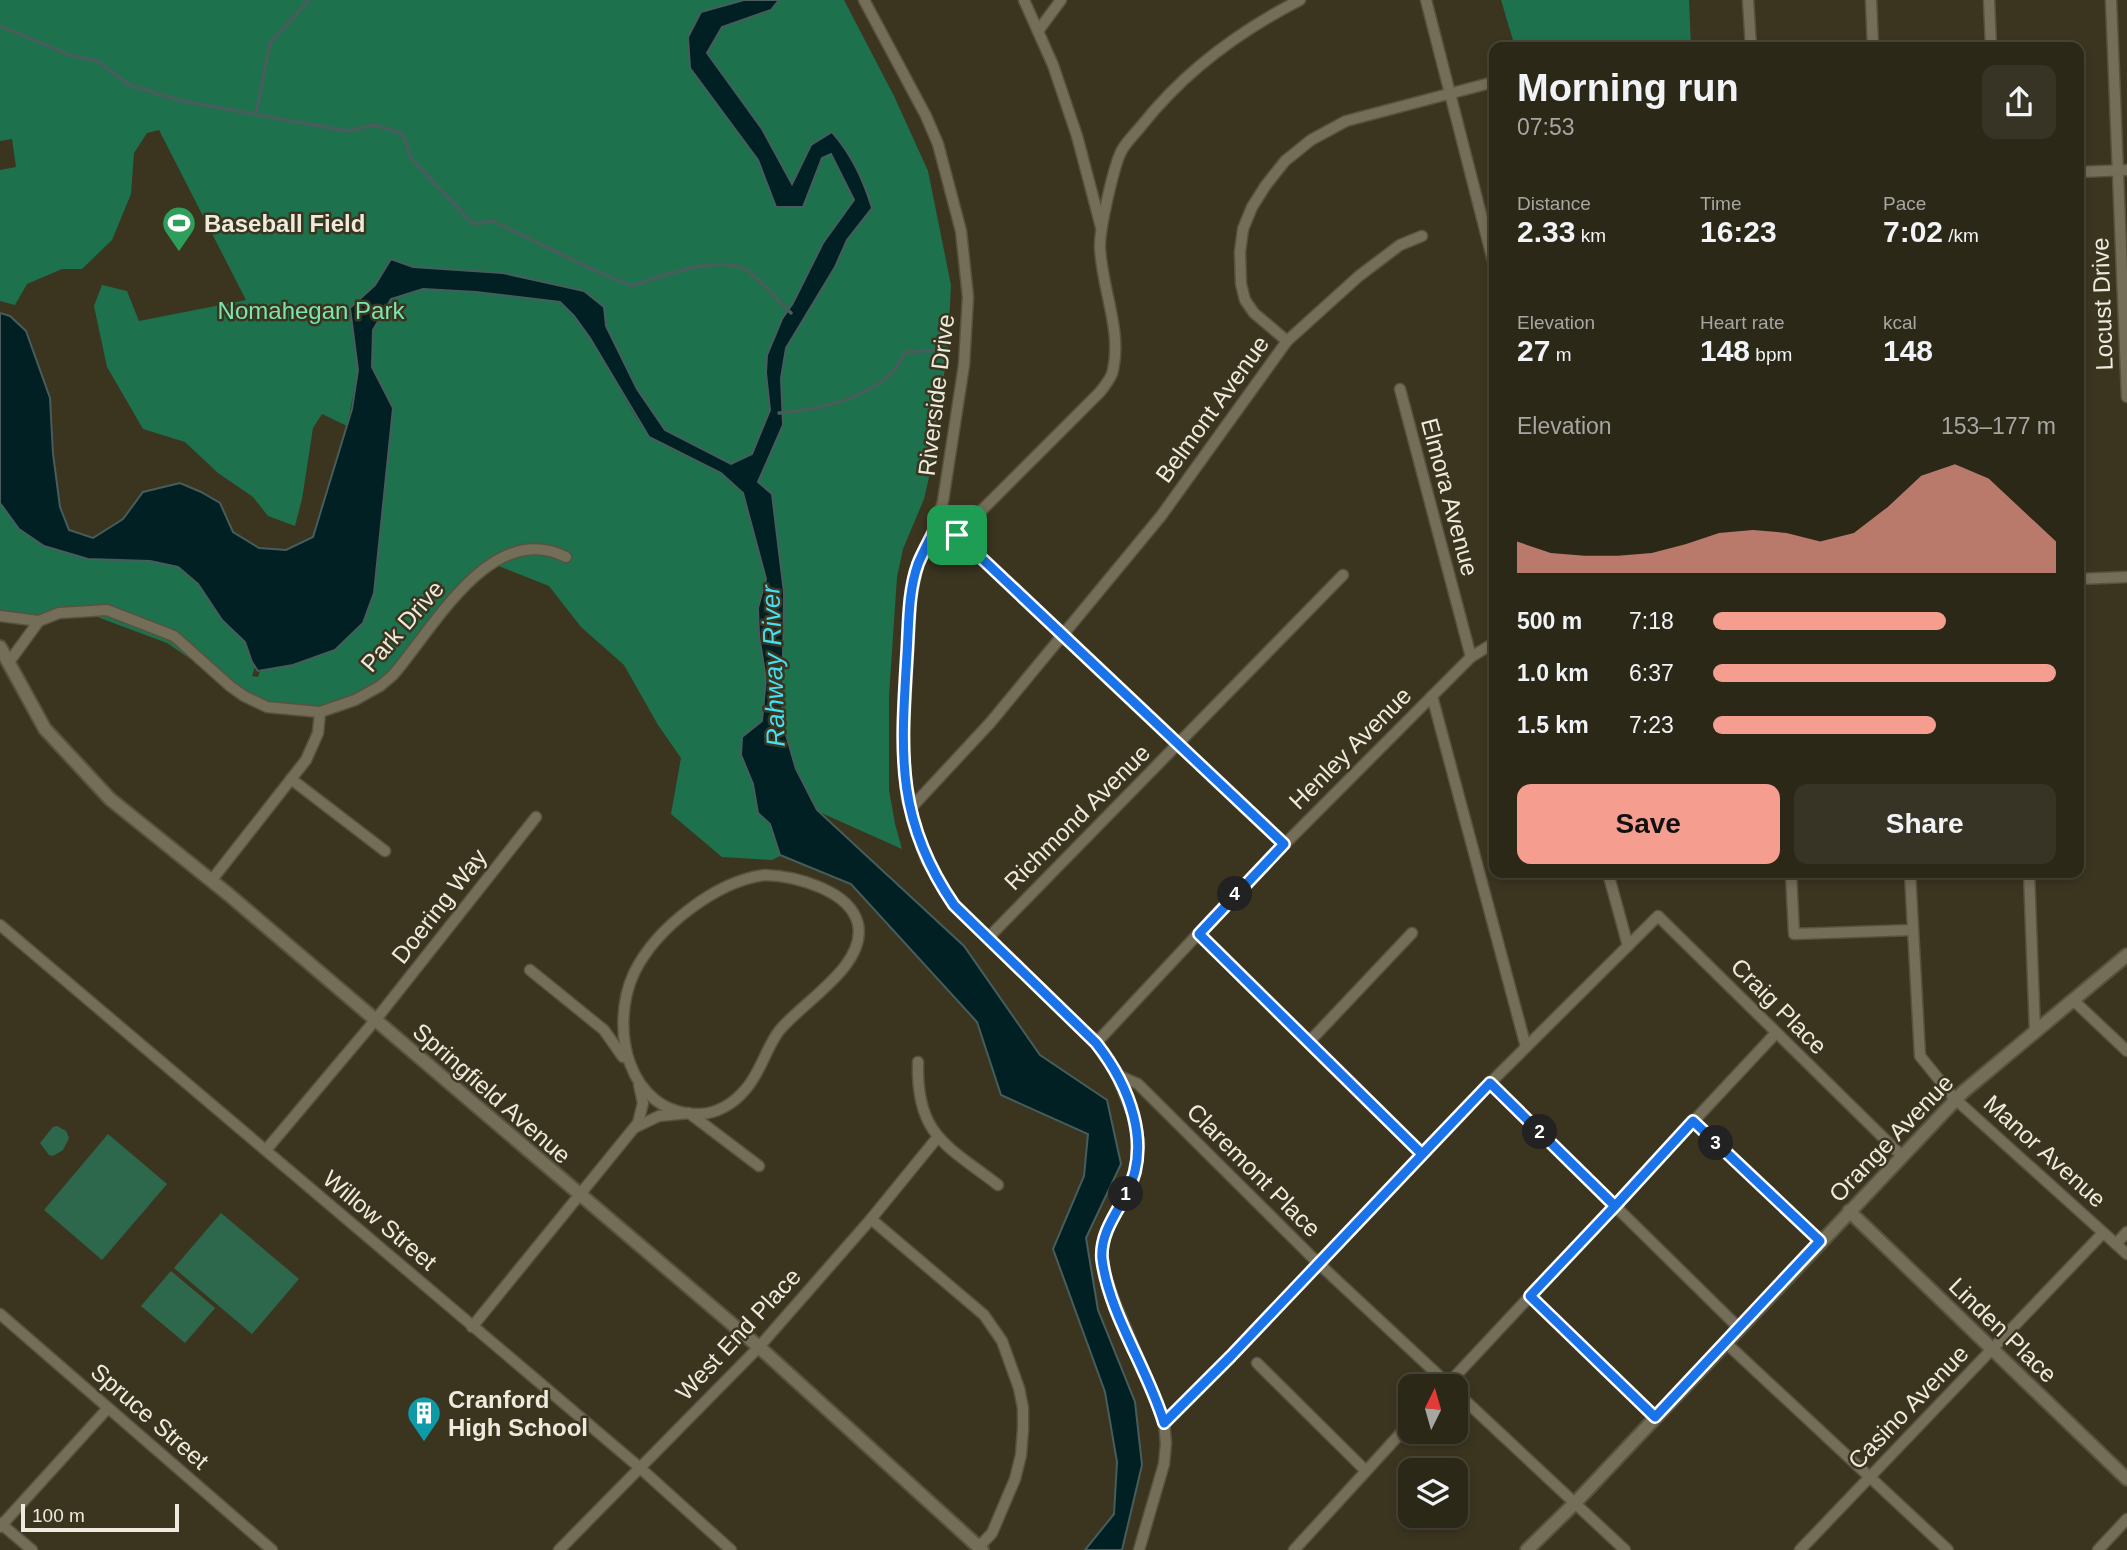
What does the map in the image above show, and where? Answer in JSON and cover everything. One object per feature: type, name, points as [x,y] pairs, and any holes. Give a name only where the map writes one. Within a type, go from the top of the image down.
[{"type":"street","name":"Riverside Drive","points":[[864,0],[926,116],[938,144],[954,200],[966,265],[968,297],[964,365],[939,520],[918,564],[911,597],[903,742],[904,784],[926,859],[937,881],[954,905],[1096,1043],[1117,1075],[1132,1113],[1138,1133],[1139,1151],[1132,1182],[1104,1237],[1103,1264],[1112,1298],[1164,1423],[1164,1464],[1139,1550]]},
{"type":"street","points":[[1024,0],[1054,65],[1077,136],[1101,228]]},
{"type":"street","points":[[1038,32],[1061,0]]},
{"type":"street","points":[[957,535],[1108,382],[1113,372],[1116,340],[1104,288],[1100,247],[1101,228],[1121,151],[1153,111],[1189,75],[1229,43],[1272,14],[1300,0]]},
{"type":"street","points":[[1426,0],[1489,246]]},
{"type":"street","points":[[1748,0],[1751,42]]},
{"type":"street","points":[[1871,0],[1873,42]]},
{"type":"street","points":[[1989,0],[1991,42]]},
{"type":"street","name":"Locust Drive","points":[[2111,0],[2123,170],[2127,397]]},
{"type":"street","points":[[1287,341],[1254,313],[1245,300],[1241,284],[1240,252],[1243,229],[1266,185],[1285,161],[1330,128],[1346,121],[1489,83]]},
{"type":"street","points":[[2084,172],[2123,170]]},
{"type":"street","name":"Belmont Avenue","points":[[910,809],[990,723],[1161,516],[1287,341],[1359,276],[1400,245],[1422,236]]},
{"type":"street","name":"Elmora Avenue","points":[[1400,389],[1471,657]]},
{"type":"street","points":[[939,520],[1284,844]]},
{"type":"street","name":"Park Drive","points":[[0,616],[39,621],[59,613],[107,610],[174,636],[244,696],[267,707],[320,712],[355,700],[393,675],[459,592],[491,563],[513,551],[532,548],[554,551],[566,556]]},
{"type":"street","name":"Richmond Avenue","points":[[988,938],[1343,575]]},
{"type":"street","points":[[2084,579],[2127,577]]},
{"type":"street","points":[[9,662],[39,621]]},
{"type":"street","name":"Springfield Avenue","points":[[0,646],[46,729],[105,795],[211,881],[759,1347],[981,1548]]},
{"type":"street","name":"Henley Avenue","points":[[1096,1043],[1284,844],[1471,657],[1489,646]]},
{"type":"street","points":[[1432,696],[1526,1047]]},
{"type":"street","points":[[211,881],[306,760],[318,733],[320,712]]},
{"type":"street","points":[[291,779],[385,850]]},
{"type":"street","name":"Doering Way","points":[[266,1150],[536,817]]},
{"type":"street","points":[[472,1327],[640,1119],[642,1094],[628,1061],[623,1036],[623,1011],[629,986],[646,953],[687,912],[727,886],[752,877],[781,875],[804,881],[850,908],[858,924],[858,939],[850,959],[778,1033],[746,1089],[725,1107],[709,1114],[659,1116],[635,1127]]},
{"type":"street","points":[[1164,1423],[1490,1083],[1628,946],[1609,878]]},
{"type":"street","points":[[1791,878],[1794,934],[1913,930]]},
{"type":"street","name":"Manor Avenue","points":[[1910,878],[1920,1056],[1956,1100],[2127,1254]]},
{"type":"street","points":[[2029,878],[2035,1032]]},
{"type":"street","name":"Craig Place","points":[[1628,946],[1658,916],[1901,1156]]},
{"type":"street","name":"Willow Street","points":[[0,925],[639,1467],[731,1550]]},
{"type":"street","points":[[1309,1042],[1412,933]]},
{"type":"street","points":[[1199,934],[1422,1154]]},
{"type":"street","name":"Orange Avenue","points":[[1527,1550],[1575,1503],[1956,1100],[2127,955]]},
{"type":"street","points":[[530,970],[604,1030],[617,1045],[638,1084],[661,1102],[688,1114],[759,1166]]},
{"type":"street","points":[[2073,1000],[2127,1051]]},
{"type":"street","points":[[1458,1374],[1776,1032]]},
{"type":"street","points":[[918,1062],[920,1101],[937,1138],[998,1185]]},
{"type":"street","name":"Claremont Place","points":[[1117,1075],[1138,1084],[1319,1264],[1436,1374]]},
{"type":"street","points":[[1490,1083],[1739,1328]]},
{"type":"street","points":[[1693,1121],[1820,1241]]},
{"type":"street","name":"West End Place","points":[[559,1550],[759,1347],[871,1219],[937,1138]]},
{"type":"street","name":"Linden Place","points":[[1849,1211],[2127,1479]]},
{"type":"street","points":[[871,1219],[984,1315],[1002,1341],[1019,1388],[1023,1408],[1021,1455],[1015,1479],[992,1533],[981,1548]]},
{"type":"street","points":[[2116,1244],[2127,1232]]},
{"type":"street","name":"Casino Avenue","points":[[1800,1550],[2103,1233]]},
{"type":"street","points":[[1530,1296],[1655,1417]]},
{"type":"street","name":"Spruce Street","points":[[0,1314],[267,1549]]},
{"type":"street","points":[[1725,1342],[1948,1550]]},
{"type":"street","points":[[1257,1363],[1366,1471]]},
{"type":"street","points":[[1468,1403],[1625,1550]]},
{"type":"street","points":[[32,1550],[1,1525],[108,1408]]},
{"type":"street","points":[[1294,1550],[1398,1436]]},
{"type":"street","points":[[2098,1550],[2127,1519]]},
{"type":"green space","name":"Nomahegan Park","points":[[0,0],[744,0],[701,12],[690,68],[758,160],[776,207],[803,207],[822,158],[832,154],[854,201],[823,243],[782,319],[766,373],[771,410],[752,454],[731,464],[665,430],[637,389],[606,326],[604,307],[503,273],[413,267],[391,260],[375,285],[351,308],[358,370],[347,426],[322,414],[313,428],[295,526],[268,516],[253,497],[218,473],[185,442],[143,429],[107,367],[94,306],[102,285],[127,291],[139,321],[246,300],[159,130],[147,133],[134,153],[131,194],[112,240],[82,269],[62,269],[27,284],[15,305],[0,301],[0,170],[16,167],[12,139],[0,141]]},
{"type":"green space","points":[[779,0],[844,0],[894,96],[928,171],[951,285],[948,344],[933,460],[924,499],[903,549],[897,577],[889,696],[889,790],[902,849],[817,811],[780,856],[772,860],[722,857],[671,814],[681,758],[658,725],[624,665],[581,627],[549,586],[491,563],[380,686],[320,712],[267,707],[230,686],[167,643],[92,615],[39,621],[0,616],[0,503],[19,529],[88,559],[150,561],[178,567],[198,584],[222,620],[246,643],[255,667],[252,676],[258,677],[260,671],[293,665],[374,593],[393,409],[372,367],[373,330],[391,299],[423,289],[559,302],[574,316],[590,338],[638,421],[669,448],[722,473],[743,493],[766,579],[758,608],[766,679],[762,721],[742,737],[741,755],[753,784],[758,813],[770,824],[780,854],[817,810],[796,769],[782,721],[784,593],[772,494],[758,482],[783,425],[781,378],[786,348],[835,267],[847,240],[872,208],[856,168],[833,132],[811,145],[792,185],[762,129],[707,52],[722,27],[771,10]]},
{"type":"green space","points":[[1501,0],[1689,0],[1691,42],[1514,42]]},
{"type":"green space","points":[[57,1126],[66,1131],[69,1138],[63,1150],[53,1156],[49,1155],[40,1143],[53,1127]]},
{"type":"green space","points":[[108,1134],[167,1184],[102,1260],[44,1210]]},
{"type":"green space","points":[[221,1213],[299,1279],[252,1334],[174,1268]]},
{"type":"green space","points":[[171,1271],[215,1308],[185,1343],[141,1306]]},
{"type":"water","name":"Rahway River","points":[[744,0],[779,0],[771,10],[722,27],[707,53],[762,129],[792,184],[811,145],[832,132],[856,168],[872,208],[847,240],[835,267],[786,348],[781,378],[783,425],[758,482],[772,494],[784,593],[782,721],[796,769],[817,810],[964,946],[1040,1055],[1107,1100],[1121,1164],[1086,1238],[1098,1310],[1135,1402],[1142,1465],[1122,1550],[1085,1550],[1114,1514],[1117,1462],[1105,1392],[1053,1249],[1084,1176],[1088,1134],[1001,1095],[977,1022],[851,884],[780,855],[770,824],[758,813],[753,784],[741,755],[742,737],[762,721],[766,679],[758,608],[766,579],[743,493],[721,473],[649,437],[590,338],[560,302],[423,289],[391,299],[373,330],[372,367],[393,408],[374,593],[363,623],[335,650],[293,665],[258,671],[245,642],[222,620],[198,584],[178,567],[150,561],[88,559],[44,546],[19,529],[0,503],[0,313],[10,316],[26,331],[50,398],[53,454],[60,507],[69,530],[93,538],[123,519],[143,492],[180,483],[220,503],[233,532],[259,548],[286,550],[313,537],[352,409],[358,370],[350,308],[375,285],[391,259],[413,267],[503,273],[584,291],[604,307],[606,326],[637,389],[665,430],[731,464],[752,454],[770,410],[767,355],[782,319],[823,243],[854,200],[831,154],[822,158],[803,207],[776,207],[758,160],[690,68],[688,37],[701,12]]},
{"type":"waterway","points":[[256,114],[270,43],[309,0]]},
{"type":"waterway","points":[[0,26],[70,55],[97,61],[130,85],[178,100],[347,131],[375,125],[403,134],[411,158],[473,224],[493,221],[633,286],[691,268],[724,264],[737,266],[754,276],[791,313]]},
{"type":"waterway","points":[[779,413],[823,406],[852,397],[890,375],[906,352],[939,350]]},
{"type":"place","name":"Baseball Field","points":[[179,253]]},
{"type":"place","name":"Cranford High School","points":[[424,1443]]},
{"type":"route","points":[[957,535],[939,520],[918,564],[911,597],[903,742],[907,799],[926,859],[954,905],[1096,1043],[1108,1058],[1124,1088],[1138,1133],[1138,1161],[1132,1182],[1104,1237],[1103,1264],[1112,1298],[1164,1423],[1231,1356],[1490,1083],[1615,1206],[1530,1296],[1655,1417],[1820,1241],[1693,1121],[1615,1206],[1552,1144],[1490,1083],[1422,1154],[1199,934],[1284,844],[957,535]]}]
